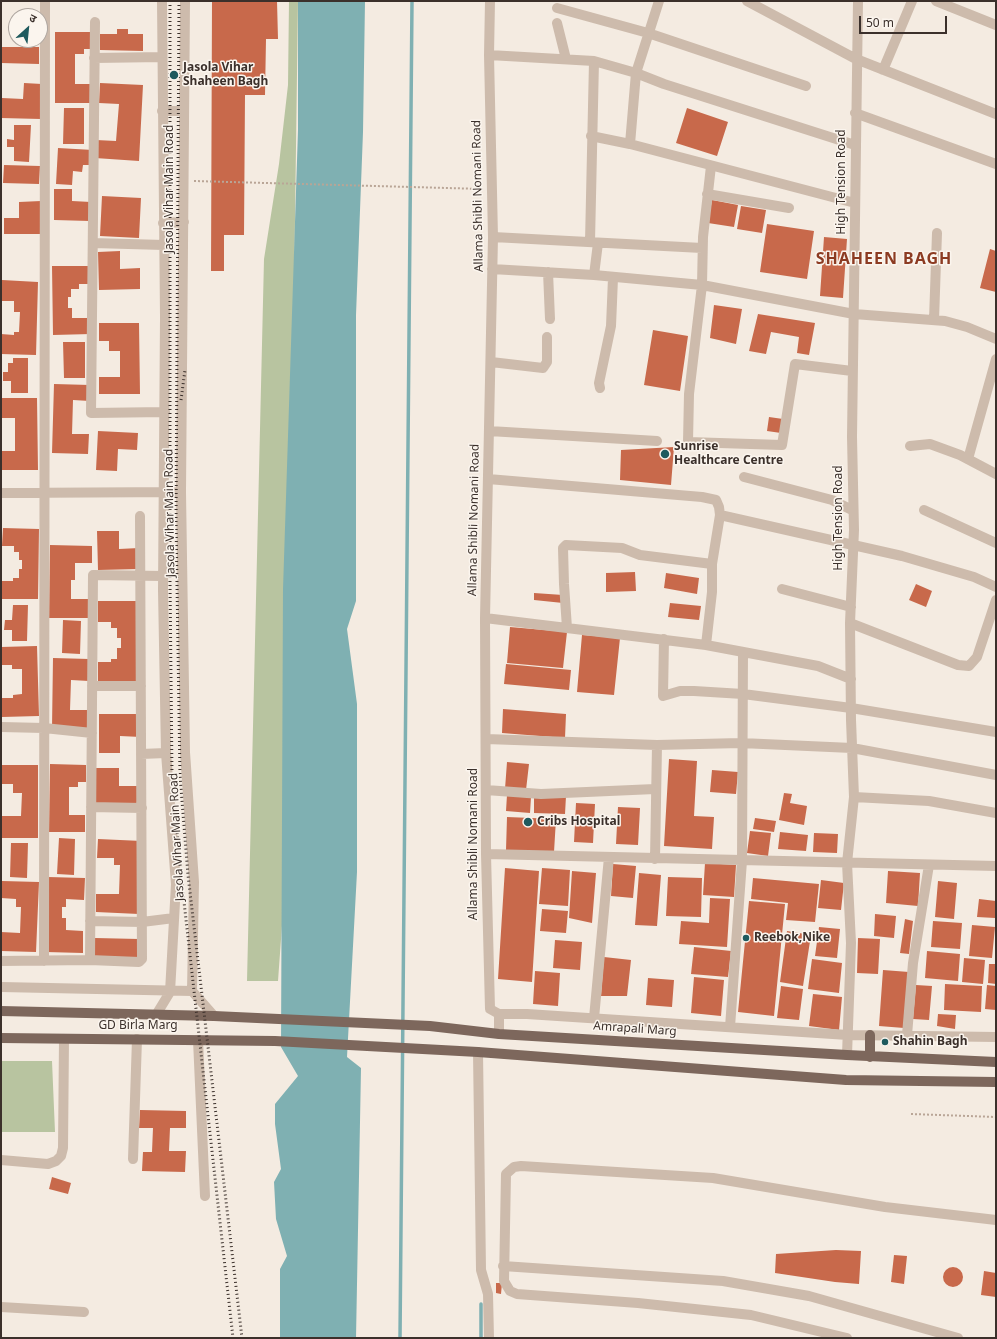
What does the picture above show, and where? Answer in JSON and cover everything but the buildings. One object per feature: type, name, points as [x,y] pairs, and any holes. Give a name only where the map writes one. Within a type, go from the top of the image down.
[{"type":"main road","name":"GD Birla Marg","points":[[1,1011],[214,1016],[273,1020]]},
{"type":"main road","name":"Amrapali Marg","points":[[273,1020],[430,1026],[499,1034],[847,1056],[996,1062]]},
{"type":"main road","points":[[870,1035],[870,1057]]},
{"type":"main road","name":"GD Birla Marg","points":[[1,1038],[275,1041],[478,1052]]},
{"type":"main road","points":[[478,1052],[846,1080],[996,1082]]},
{"type":"street","points":[[44,961],[45,1]]},
{"type":"street","name":"Jasola Vihar Main Road","points":[[156,1015],[170,992],[176,884],[166,753],[163,576],[164,245],[162,1]]},
{"type":"street","name":"Jasola Vihar Main Road","points":[[185,1],[183,111],[184,222],[182,492],[185,752],[194,882],[192,991]]},
{"type":"street","name":"Allama Shibli Nomani Road","points":[[490,1],[489,55],[493,237],[485,618],[486,854],[488,998],[490,1009],[499,1014]]},
{"type":"street","points":[[630,144],[636,73],[659,1]]},
{"type":"street","points":[[747,1],[856,59],[996,114]]},
{"type":"street","name":"High Tension Road","points":[[847,1056],[850,943],[847,863],[854,797],[850,622],[853,545],[852,370],[854,314],[857,1]]},
{"type":"street","points":[[883,70],[912,1]]},
{"type":"street","points":[[936,1],[996,25]]},
{"type":"street","points":[[557,8],[648,33],[806,86]]},
{"type":"street","points":[[94,22],[91,413],[164,412]]},
{"type":"street","points":[[557,23],[566,59]]},
{"type":"street","points":[[489,55],[594,61],[636,73],[855,145]]},
{"type":"street","points":[[94,58],[162,58]]},
{"type":"street","points":[[594,61],[592,136],[594,275]]},
{"type":"street","points":[[162,111],[183,111]]},
{"type":"street","points":[[855,113],[996,164]]},
{"type":"street","points":[[592,136],[630,144],[855,203]]},
{"type":"street","points":[[711,166],[702,248],[702,284],[689,394],[688,442],[782,446],[795,364],[852,370]]},
{"type":"street","points":[[707,194],[789,208]]},
{"type":"street","points":[[163,223],[184,222]]},
{"type":"street","points":[[934,320],[937,233]]},
{"type":"street","points":[[493,237],[702,248]]},
{"type":"street","points":[[93,243],[164,245]]},
{"type":"street","points":[[492,269],[594,275],[613,278],[702,284],[854,314],[945,321],[967,327],[996,339]]},
{"type":"street","points":[[548,272],[550,319]]},
{"type":"street","points":[[600,388],[599,383],[611,326],[613,278]]},
{"type":"street","points":[[491,362],[543,368],[546,362],[547,337]]},
{"type":"street","points":[[968,459],[996,359]]},
{"type":"street","points":[[489,431],[657,441]]},
{"type":"street","points":[[910,446],[930,444],[968,459],[996,474]]},
{"type":"street","points":[[744,477],[832,500],[852,510]]},
{"type":"street","points":[[488,479],[708,497],[718,503],[720,515],[712,564],[712,592],[706,645]]},
{"type":"street","points":[[1,493],[182,492]]},
{"type":"street","points":[[924,510],[996,543]]},
{"type":"street","points":[[720,515],[902,556],[974,577],[996,587]]},
{"type":"street","points":[[1,962],[90,960],[142,961],[140,516]]},
{"type":"street","points":[[567,628],[563,548],[566,545],[622,548],[640,555],[712,564]]},
{"type":"street","points":[[90,960],[93,575],[163,576]]},
{"type":"street","points":[[782,589],[851,607]]},
{"type":"street","points":[[850,622],[958,665],[968,666],[977,657],[996,600]]},
{"type":"street","points":[[485,618],[706,645],[818,666],[851,679]]},
{"type":"street","points":[[664,639],[663,696],[680,691],[743,694],[851,708],[996,732]]},
{"type":"street","points":[[730,1027],[742,860],[743,652]]},
{"type":"street","points":[[92,686],[141,686]]},
{"type":"street","points":[[1,726],[44,728],[92,733]]},
{"type":"street","points":[[486,739],[657,744],[742,743],[852,748],[996,775]]},
{"type":"street","points":[[655,859],[655,789],[657,744]]},
{"type":"street","points":[[141,754],[166,753]]},
{"type":"street","points":[[486,790],[541,794],[655,789]]},
{"type":"street","points":[[854,797],[929,801],[996,813]]},
{"type":"street","points":[[91,808],[142,808]]},
{"type":"street","points":[[486,854],[996,866]]},
{"type":"street","points":[[594,1018],[609,857]]},
{"type":"street","points":[[907,1035],[914,963],[929,864]]},
{"type":"street","points":[[90,921],[142,922],[174,918]]},
{"type":"street","points":[[1,987],[170,992],[192,991],[214,1016]]},
{"type":"street","points":[[499,1034],[499,1014],[527,1014],[848,1035],[996,1037]]},
{"type":"street","points":[[1,1160],[48,1164],[56,1161],[61,1156],[64,1039]]},
{"type":"street","points":[[133,1159],[137,1039]]},
{"type":"street","points":[[198,1040],[205,1196]]},
{"type":"street","points":[[478,1052],[481,1270],[488,1294],[489,1338]]},
{"type":"street","points":[[848,1338],[751,1315],[638,1303],[516,1294],[510,1292],[504,1281],[503,1266],[506,1174],[514,1167],[713,1178],[885,1207],[996,1220]]},
{"type":"street","points":[[503,1266],[723,1281],[809,1296],[958,1338]]},
{"type":"street","points":[[1,1307],[84,1312]]},
{"type":"path","points":[[194,181],[492,190]]},
{"type":"path","points":[[911,1114],[996,1117]]},
{"type":"green space","points":[[289,1],[298,1],[293,365],[303,633],[278,981],[247,981],[264,259],[279,164],[288,85]]},
{"type":"green space","points":[[1,1061],[52,1061],[55,1132],[1,1132]]},
{"type":"water","points":[[298,1],[365,1],[363,132],[356,315],[356,601],[347,629],[357,704],[357,872],[347,1057],[361,1068],[356,1338],[280,1338],[280,1269],[287,1256],[276,1219],[274,1182],[281,1169],[275,1124],[275,1104],[298,1076],[281,1047],[283,589],[298,130]]},
{"type":"waterway","points":[[400,1338],[412,1]]},
{"type":"waterway","points":[[481,1304],[481,1338]]},
{"type":"railway","points":[[170,1],[170,580],[172,775],[181,875],[233,1338]]},
{"type":"railway","points":[[179,1],[176,520],[180,776],[188,875],[242,1338]]},
{"type":"railway","points":[[181,400],[185,370]]},
{"type":"place","name":"Jasola Vihar Shaheen Bagh","points":[[174,75]]},
{"type":"place","name":"Sunrise Healthcare Centre","points":[[665,454]]},
{"type":"place","name":"Cribs Hospital","points":[[528,822]]},
{"type":"place","name":"Reebok,Nike","points":[[746,938]]},
{"type":"place","name":"Shahin Bagh","points":[[885,1042]]},
{"type":"district","name":"SHAHEEN BAGH","points":[[884,259]]}]
